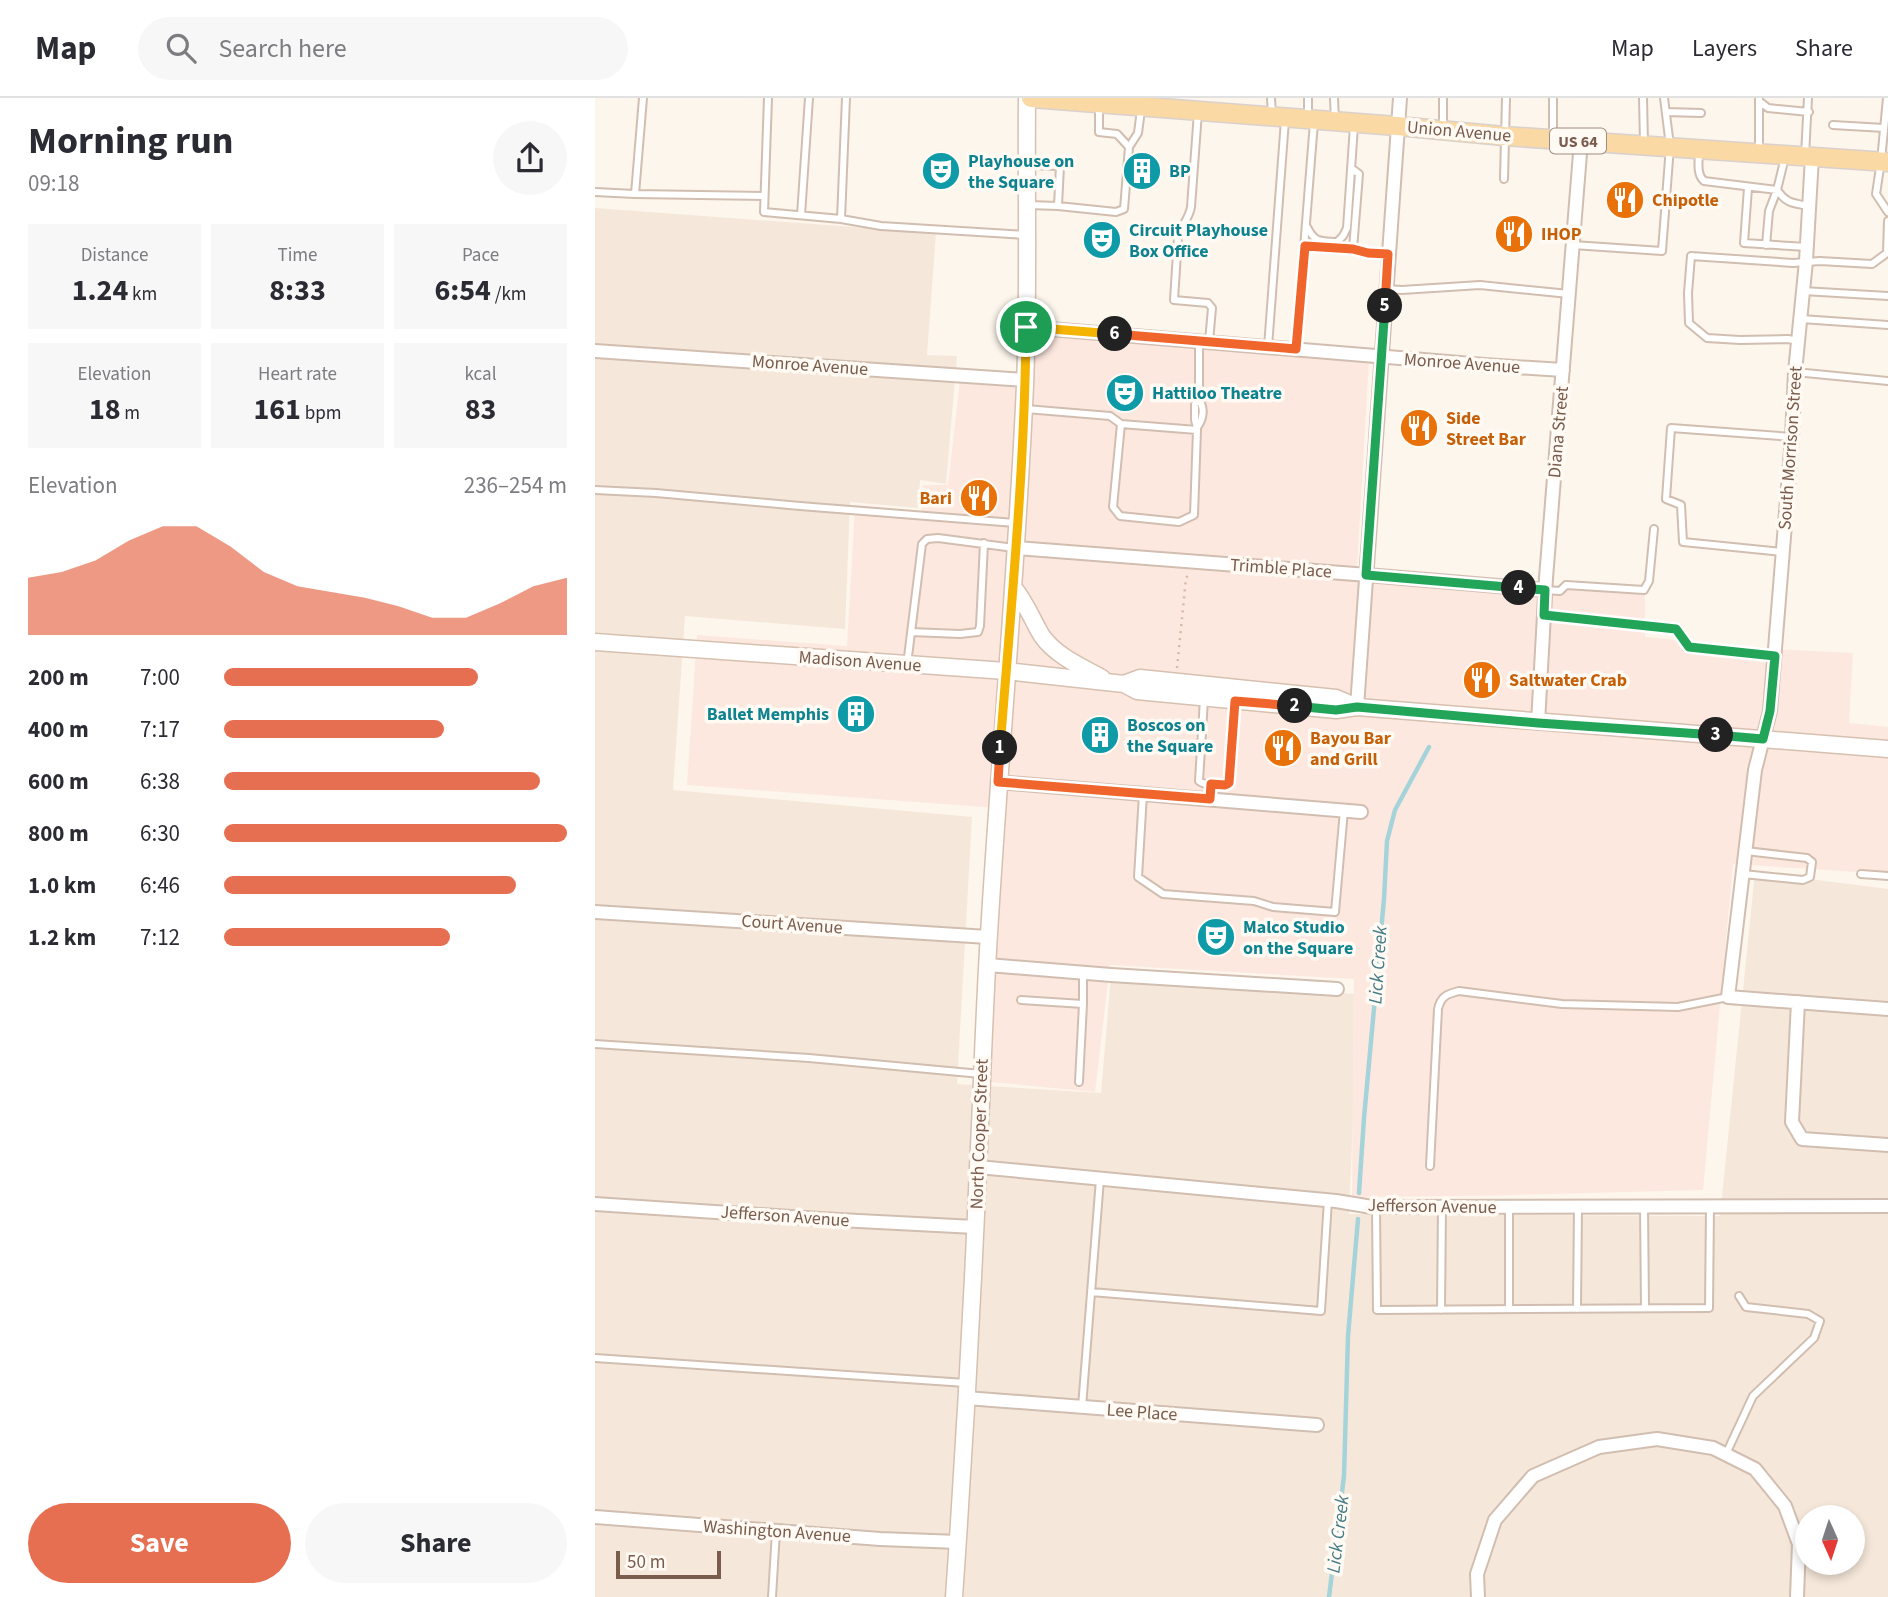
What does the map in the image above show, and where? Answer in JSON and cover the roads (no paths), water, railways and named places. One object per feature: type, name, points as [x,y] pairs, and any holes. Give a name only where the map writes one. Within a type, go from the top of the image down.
[{"type":"main road","name":"Union Avenue","points":[[1029,98],[1148,104],[1198,111],[1506,136],[1885,162]]},
{"type":"street","name":"North Cooper Street","points":[[954,1597],[988,937],[1024,409],[1029,98]]},
{"type":"street","points":[[1357,707],[1400,98]]},
{"type":"street","name":"Diana Street","points":[[1538,723],[1545,590],[1581,141]]},
{"type":"street","name":"South Morrison Street","points":[[1728,997],[1755,770],[1770,711],[1807,247],[1808,157]]},
{"type":"street","name":"Monroe Avenue","points":[[1026,327],[1563,370]]},
{"type":"street","name":"Monroe Avenue","points":[[595,351],[1025,380]]},
{"type":"street","name":"Trimble Place","points":[[1016,548],[1545,590]]},
{"type":"street","points":[[1013,587],[1044,639],[1066,658],[1117,683]]},
{"type":"street","name":"Madison Avenue","points":[[595,642],[1006,671],[1117,683],[1137,691],[1336,710],[1357,707],[1888,750]]},
{"type":"street","name":"Madison Avenue","points":[[1117,683],[1140,678],[1166,680],[1336,698],[1357,707]]},
{"type":"street","points":[[998,782],[1361,812]]},
{"type":"street","name":"Court Avenue","points":[[595,912],[988,937]]},
{"type":"street","points":[[988,965],[1337,989]]},
{"type":"street","points":[[1728,997],[1888,1009]]},
{"type":"street","points":[[1798,1002],[1792,1122],[1803,1139],[1888,1144]]},
{"type":"street","name":"Jefferson Avenue","points":[[978,1167],[1328,1200],[1376,1207],[1888,1206]]},
{"type":"street","name":"Jefferson Avenue","points":[[595,1204],[975,1227]]},
{"type":"street","name":"Lee Place","points":[[966,1391],[1082,1407],[1317,1425]]},
{"type":"street","points":[[1478,1597],[1477,1574],[1495,1520],[1534,1476],[1599,1447],[1657,1439],[1713,1448],[1755,1469],[1785,1506],[1799,1544],[1797,1597]]},
{"type":"street","name":"Washington Avenue","points":[[595,1517],[958,1542]]},
{"type":"lane","points":[[635,194],[643,98]]},
{"type":"lane","points":[[768,98],[764,212],[841,219],[881,226],[1028,235]]},
{"type":"lane","points":[[801,215],[809,98]]},
{"type":"lane","points":[[841,219],[846,98]]},
{"type":"lane","points":[[1268,347],[1274,270],[1278,118],[1271,98]]},
{"type":"lane","points":[[1296,349],[1305,246],[1311,120],[1308,98]]},
{"type":"lane","points":[[1333,98],[1335,122]]},
{"type":"lane","points":[[1443,131],[1443,98],[1451,98]]},
{"type":"lane","points":[[1504,179],[1506,98]]},
{"type":"lane","points":[[1553,98],[1553,139]]},
{"type":"lane","points":[[1643,98],[1644,145]]},
{"type":"lane","points":[[1573,244],[1662,251],[1670,146],[1664,98]]},
{"type":"lane","points":[[1808,98],[1808,157]]},
{"type":"lane","points":[[1887,98],[1885,162],[1876,194],[1888,212]]},
{"type":"lane","points":[[1759,100],[1768,108],[1808,112]]},
{"type":"lane","points":[[1759,100],[1759,154]]},
{"type":"lane","points":[[1100,103],[1099,132],[1117,134],[1129,147]]},
{"type":"lane","points":[[1027,205],[1116,212],[1124,209],[1129,147],[1138,133],[1148,104]]},
{"type":"lane","points":[[1121,424],[1114,508],[1121,516],[1179,522],[1194,514],[1197,428],[1202,421],[1202,405],[1199,400],[1204,341],[1212,308],[1208,303],[1174,300],[1178,237],[1191,207],[1198,111]]},
{"type":"lane","points":[[1666,112],[1701,113]]},
{"type":"lane","points":[[1306,225],[1317,241],[1337,242],[1347,228],[1354,123]]},
{"type":"lane","points":[[1833,125],[1884,128]]},
{"type":"lane","points":[[1699,149],[1699,170],[1704,181],[1777,190]]},
{"type":"lane","points":[[1766,244],[1769,211],[1785,156]]},
{"type":"lane","points":[[1027,165],[1060,166],[1058,206]]},
{"type":"lane","points":[[1351,168],[1359,174],[1353,249]]},
{"type":"lane","points":[[1748,188],[1744,243],[1807,247]]},
{"type":"lane","points":[[1777,190],[1783,199],[1809,206]]},
{"type":"lane","points":[[595,192],[764,197]]},
{"type":"lane","points":[[1798,341],[1707,338],[1689,323],[1691,256],[1793,263],[1806,261],[1872,264],[1887,253],[1888,221]]},
{"type":"lane","points":[[1305,246],[1388,254]]},
{"type":"lane","points":[[1386,289],[1480,285],[1569,294]]},
{"type":"lane","points":[[1802,290],[1888,296]]},
{"type":"lane","points":[[1801,319],[1888,326]]},
{"type":"lane","points":[[1795,372],[1888,381]]},
{"type":"lane","points":[[1024,409],[1110,416],[1121,424],[1197,428]]},
{"type":"lane","points":[[1783,552],[1683,542],[1681,505],[1666,499],[1671,428],[1792,437]]},
{"type":"lane","points":[[595,490],[1017,523]]},
{"type":"lane","points":[[1545,590],[1560,592],[1566,585],[1644,590],[1649,581],[1654,529]]},
{"type":"lane","points":[[907,665],[922,544],[927,539],[938,538],[1016,548]]},
{"type":"lane","points":[[911,632],[978,632],[983,543]]},
{"type":"lane","points":[[1544,615],[1676,629],[1689,647],[1775,656]]},
{"type":"lane","points":[[1204,697],[1199,781],[1203,783],[1229,783],[1235,701]]},
{"type":"lane","points":[[1210,799],[1211,784]]},
{"type":"lane","points":[[1143,793],[1138,877],[1163,894],[1254,901],[1273,907],[1335,912],[1344,810]]},
{"type":"lane","points":[[1743,874],[1803,880],[1810,877],[1812,862],[1807,858],[1746,851]]},
{"type":"lane","points":[[1861,874],[1888,876]]},
{"type":"lane","points":[[1079,1082],[1083,972]]},
{"type":"lane","points":[[1430,1166],[1438,1009],[1439,1002],[1446,994],[1459,991],[1562,1004],[1678,1007],[1728,997]]},
{"type":"lane","points":[[1021,1000],[1083,1004]]},
{"type":"lane","points":[[595,1044],[809,1058],[981,1074]]},
{"type":"lane","points":[[1082,1407],[1100,1179]]},
{"type":"lane","points":[[1091,1292],[1321,1311],[1328,1200]]},
{"type":"lane","points":[[1644,1206],[1645,1308]]},
{"type":"lane","points":[[1376,1207],[1377,1310],[1441,1310],[1709,1308],[1710,1206]]},
{"type":"lane","points":[[1441,1310],[1442,1207]]},
{"type":"lane","points":[[1509,1207],[1509,1309]]},
{"type":"lane","points":[[1577,1309],[1578,1207]]},
{"type":"lane","points":[[1726,1454],[1753,1396],[1814,1338],[1820,1321],[1808,1314],[1746,1307],[1739,1296]]},
{"type":"lane","points":[[595,1359],[966,1391]]},
{"type":"lane","points":[[772,1597],[776,1531]]},
{"type":"waterway","name":"Lick Creek","points":[[1359,1193],[1387,841],[1395,810],[1429,747]]},
{"type":"waterway","name":"Lick Creek","points":[[1329,1597],[1344,1476],[1348,1336],[1358,1219]]},
{"type":"place","name":"Playhouse on the Square","points":[[941,171]]},
{"type":"place","name":"BP","points":[[1142,171]]},
{"type":"place","name":"Chipotle","points":[[1625,200]]},
{"type":"place","name":"IHOP","points":[[1514,234]]},
{"type":"place","name":"Circuit Playhouse Box Office","points":[[1102,240]]},
{"type":"place","name":"Hattiloo Theatre","points":[[1125,393]]},
{"type":"place","name":"Side Street Bar","points":[[1419,428]]},
{"type":"place","name":"Bari","points":[[979,498]]},
{"type":"place","name":"Saltwater Crab","points":[[1482,680]]},
{"type":"place","name":"Ballet Memphis","points":[[856,714]]},
{"type":"place","name":"Boscos on the Square","points":[[1100,735]]},
{"type":"place","name":"Bayou Bar and Grill","points":[[1283,748]]},
{"type":"place","name":"Malco Studio on the Square","points":[[1216,937]]}]
